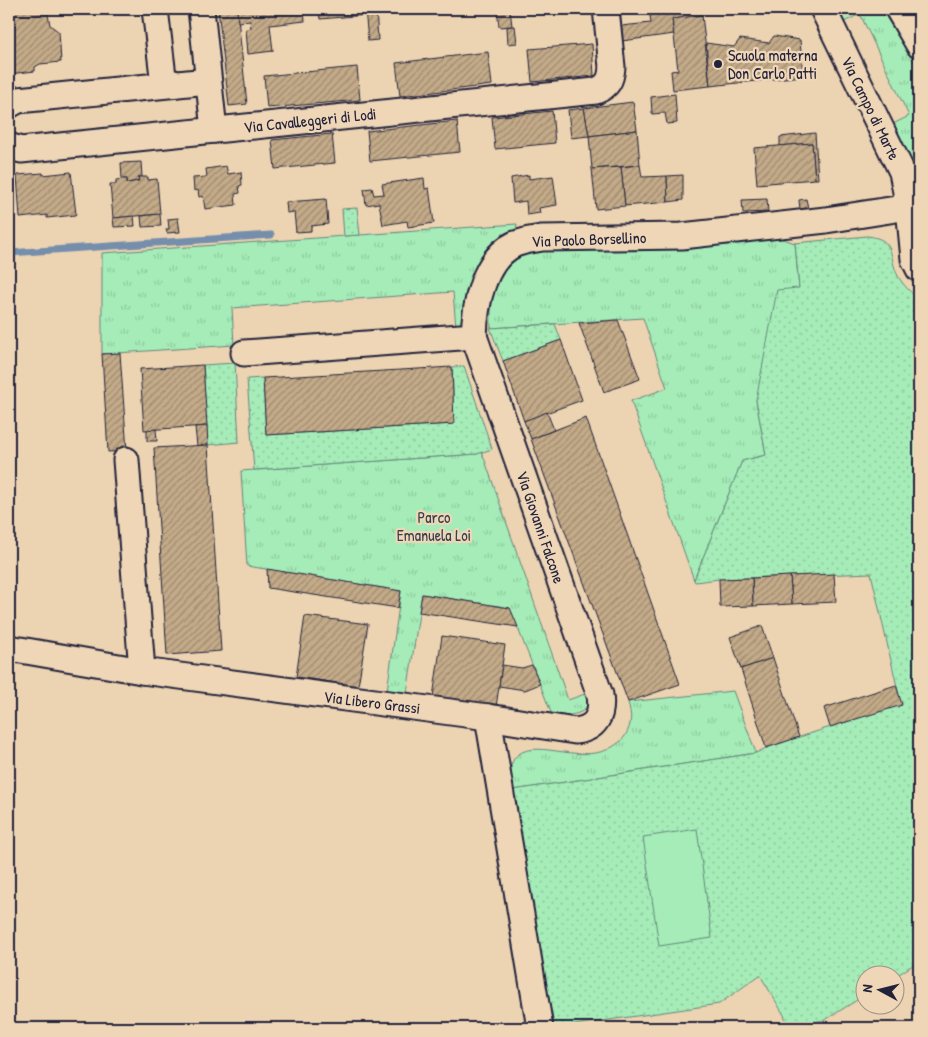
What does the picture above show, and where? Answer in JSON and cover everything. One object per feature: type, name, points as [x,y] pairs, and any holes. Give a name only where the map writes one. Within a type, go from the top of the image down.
[{"type":"street","points":[[156,9],[163,76],[165,80],[176,84]]},
{"type":"street","points":[[201,9],[214,130]]},
{"type":"street","name":"Via Cavalleggeri di Lodi","points":[[9,146],[21,150],[596,91],[604,88],[612,76],[606,9]]},
{"type":"street","name":"Via Campo di Marte","points":[[823,9],[902,172],[909,207],[914,260],[919,269]]},
{"type":"street","points":[[898,9],[919,45]]},
{"type":"street","points":[[9,105],[18,100],[208,81]]},
{"type":"street","name":"Via Paolo Borsellino","points":[[474,336],[475,311],[482,286],[491,267],[502,253],[514,245],[528,240],[542,238],[682,236],[826,220],[909,207]]},
{"type":"street","points":[[244,353],[474,336]]},
{"type":"street","name":"Via Giovanni Falcone","points":[[474,336],[600,695],[600,710],[597,719]]},
{"type":"street","points":[[126,460],[142,671]]},
{"type":"street","name":"Via Libero Grassi","points":[[9,648],[142,671],[488,717],[575,731],[584,730],[597,719]]},
{"type":"street","points":[[488,717],[540,1028]]},
{"type":"green space","points":[[838,9],[881,9],[919,70],[919,198],[912,163],[893,124],[909,116],[860,14],[844,22]]},
{"type":"green space","points":[[357,208],[360,235],[344,236],[342,209]]},
{"type":"green space","points":[[517,224],[516,231],[506,234],[495,243],[473,276],[466,296],[463,326],[456,327],[453,292],[232,308],[234,345],[102,354],[102,253]]},
{"type":"green space","points":[[763,236],[795,243],[799,289],[756,400],[766,455],[742,461],[694,580],[631,401],[667,388],[643,318],[491,328],[491,311],[496,282],[504,267],[510,261],[531,249]]},
{"type":"green space","points":[[867,236],[877,238],[883,241],[890,250],[895,269],[902,283],[919,299],[919,961],[906,969],[906,964],[856,964],[856,1001],[825,1020],[788,1026],[784,1015],[760,975],[719,1004],[554,1028],[513,790],[756,753],[766,748],[901,704],[871,573],[719,579],[695,582],[694,580],[742,461],[766,455],[756,400],[777,290],[799,288],[795,243]]},
{"type":"green space","points":[[555,324],[561,340],[503,361],[490,328]]},
{"type":"green space","points":[[235,363],[239,442],[208,445],[203,365]]},
{"type":"green space","points":[[464,366],[492,449],[477,454],[254,470],[247,379],[263,378],[266,435],[454,424],[452,367]]},
{"type":"green space","name":"Parco Emanuela Loi","points":[[482,452],[568,700],[585,694],[586,707],[577,714],[552,715],[510,608],[422,594],[407,693],[387,691],[401,591],[247,566],[241,471],[477,454]]},
{"type":"green space","points":[[733,691],[756,753],[513,790],[511,766],[515,757],[527,750],[538,749],[590,754],[602,751],[620,742],[630,724],[631,716],[628,702]]},
{"type":"green space","points":[[697,829],[712,938],[659,946],[643,837]]},
{"type":"building","points":[[9,9],[47,9],[50,25],[59,32],[61,62],[40,64],[35,67],[35,71],[9,74]]},
{"type":"building","points":[[218,9],[237,9],[247,104],[229,106]]},
{"type":"building","points":[[237,9],[304,9],[305,21],[270,25],[273,51],[248,54],[246,29],[251,28],[250,21],[238,22]]},
{"type":"building","points":[[304,9],[365,9],[366,15],[320,19],[319,13],[304,14]]},
{"type":"building","points":[[365,9],[376,9],[378,40],[368,41]]},
{"type":"building","points":[[497,9],[510,9],[512,26],[499,27]]},
{"type":"building","points":[[649,9],[692,9],[693,17],[672,19],[674,34],[622,41],[620,26],[651,23]]},
{"type":"building","points":[[702,15],[710,86],[673,90],[671,71],[678,70],[672,19]]},
{"type":"building","points":[[515,26],[517,43],[508,44],[507,27]]},
{"type":"building","points":[[774,36],[800,40],[803,76],[710,86],[706,43],[734,47],[740,39],[769,43]]},
{"type":"building","points":[[592,44],[594,76],[532,82],[529,49]]},
{"type":"building","points":[[488,52],[492,85],[400,96],[396,63]]},
{"type":"building","points":[[357,67],[360,100],[267,108],[264,76]]},
{"type":"building","points":[[675,94],[677,123],[667,124],[665,113],[652,114],[651,97]]},
{"type":"building","points":[[633,102],[637,130],[589,136],[584,108]]},
{"type":"building","points":[[584,108],[589,136],[571,138],[568,110]]},
{"type":"building","points":[[552,111],[555,143],[495,149],[492,117]]},
{"type":"building","points":[[457,121],[460,152],[370,161],[367,131]]},
{"type":"building","points":[[637,130],[640,165],[592,169],[589,136]]},
{"type":"building","points":[[815,133],[818,179],[815,179],[812,143],[780,146],[780,137]]},
{"type":"building","points":[[332,134],[335,163],[275,169],[272,140]]},
{"type":"building","points":[[812,143],[815,179],[757,184],[754,148]]},
{"type":"building","points":[[141,162],[142,177],[138,177],[139,181],[127,183],[127,179],[122,179],[121,163]]},
{"type":"building","points":[[640,165],[642,177],[667,176],[668,202],[625,206],[621,167]]},
{"type":"building","points":[[226,166],[228,174],[241,172],[242,185],[239,186],[240,193],[235,194],[236,205],[205,209],[203,196],[199,197],[198,190],[194,191],[193,178],[207,177],[206,169]]},
{"type":"building","points":[[621,167],[625,206],[596,209],[592,169]]},
{"type":"building","points":[[71,172],[75,215],[47,218],[47,215],[20,218],[17,175]]},
{"type":"building","points":[[529,175],[529,179],[553,176],[557,205],[539,208],[540,213],[527,215],[526,201],[513,203],[511,178]]},
{"type":"building","points":[[683,175],[683,200],[668,202],[667,176]]},
{"type":"building","points":[[138,177],[148,177],[148,180],[157,179],[160,214],[113,218],[110,184],[116,184],[116,180],[122,179],[127,179],[127,183],[139,181]]},
{"type":"building","points":[[424,178],[425,189],[429,188],[434,223],[408,227],[407,221],[383,225],[379,203],[366,205],[364,189],[372,188],[374,195],[384,194],[382,184]]},
{"type":"building","points":[[326,199],[328,224],[311,226],[311,231],[296,232],[294,212],[287,213],[286,202]]},
{"type":"building","points":[[767,199],[768,212],[743,213],[742,200]]},
{"type":"building","points":[[806,199],[808,208],[800,209],[799,200]]},
{"type":"building","points":[[160,214],[161,226],[142,227],[141,216]]},
{"type":"building","points":[[134,216],[135,226],[114,227],[113,218]]},
{"type":"building","points":[[178,218],[180,232],[167,233],[166,229],[169,229],[168,219]]},
{"type":"building","points":[[618,320],[640,379],[604,392],[579,323]]},
{"type":"building","points":[[561,340],[582,400],[524,421],[503,361]]},
{"type":"building","points":[[120,353],[127,451],[108,452],[102,354]]},
{"type":"building","points":[[203,365],[207,426],[144,430],[140,369]]},
{"type":"building","points":[[452,367],[454,424],[266,435],[263,378]]},
{"type":"building","points":[[547,412],[554,430],[531,439],[524,421]]},
{"type":"building","points":[[586,418],[680,684],[628,702],[531,439]]},
{"type":"building","points":[[207,426],[208,445],[197,446],[195,427]]},
{"type":"building","points":[[156,429],[157,441],[147,441],[147,430]]},
{"type":"building","points":[[208,445],[221,651],[167,655],[154,448]]},
{"type":"building","points":[[267,569],[401,591],[398,608],[268,588]]},
{"type":"building","points":[[834,574],[836,602],[792,604],[790,576]]},
{"type":"building","points":[[790,576],[792,604],[753,606],[752,578]]},
{"type":"building","points":[[752,578],[753,606],[720,607],[719,579]]},
{"type":"building","points":[[422,594],[510,608],[518,627],[419,612]]},
{"type":"building","points":[[305,616],[368,624],[358,686],[296,677]]},
{"type":"building","points":[[762,626],[773,658],[741,669],[730,637]]},
{"type":"building","points":[[442,636],[505,645],[496,707],[433,697]]},
{"type":"building","points":[[773,658],[799,737],[766,748],[741,669]]},
{"type":"building","points":[[502,665],[522,668],[532,665],[540,684],[525,690],[499,686]]},
{"type":"building","points":[[896,685],[902,705],[830,727],[824,708]]},
{"type":"waterway","points":[[9,253],[271,235]]},
{"type":"place","name":"Scuola materna Don Carlo Patti","points":[[718,64]]}]
